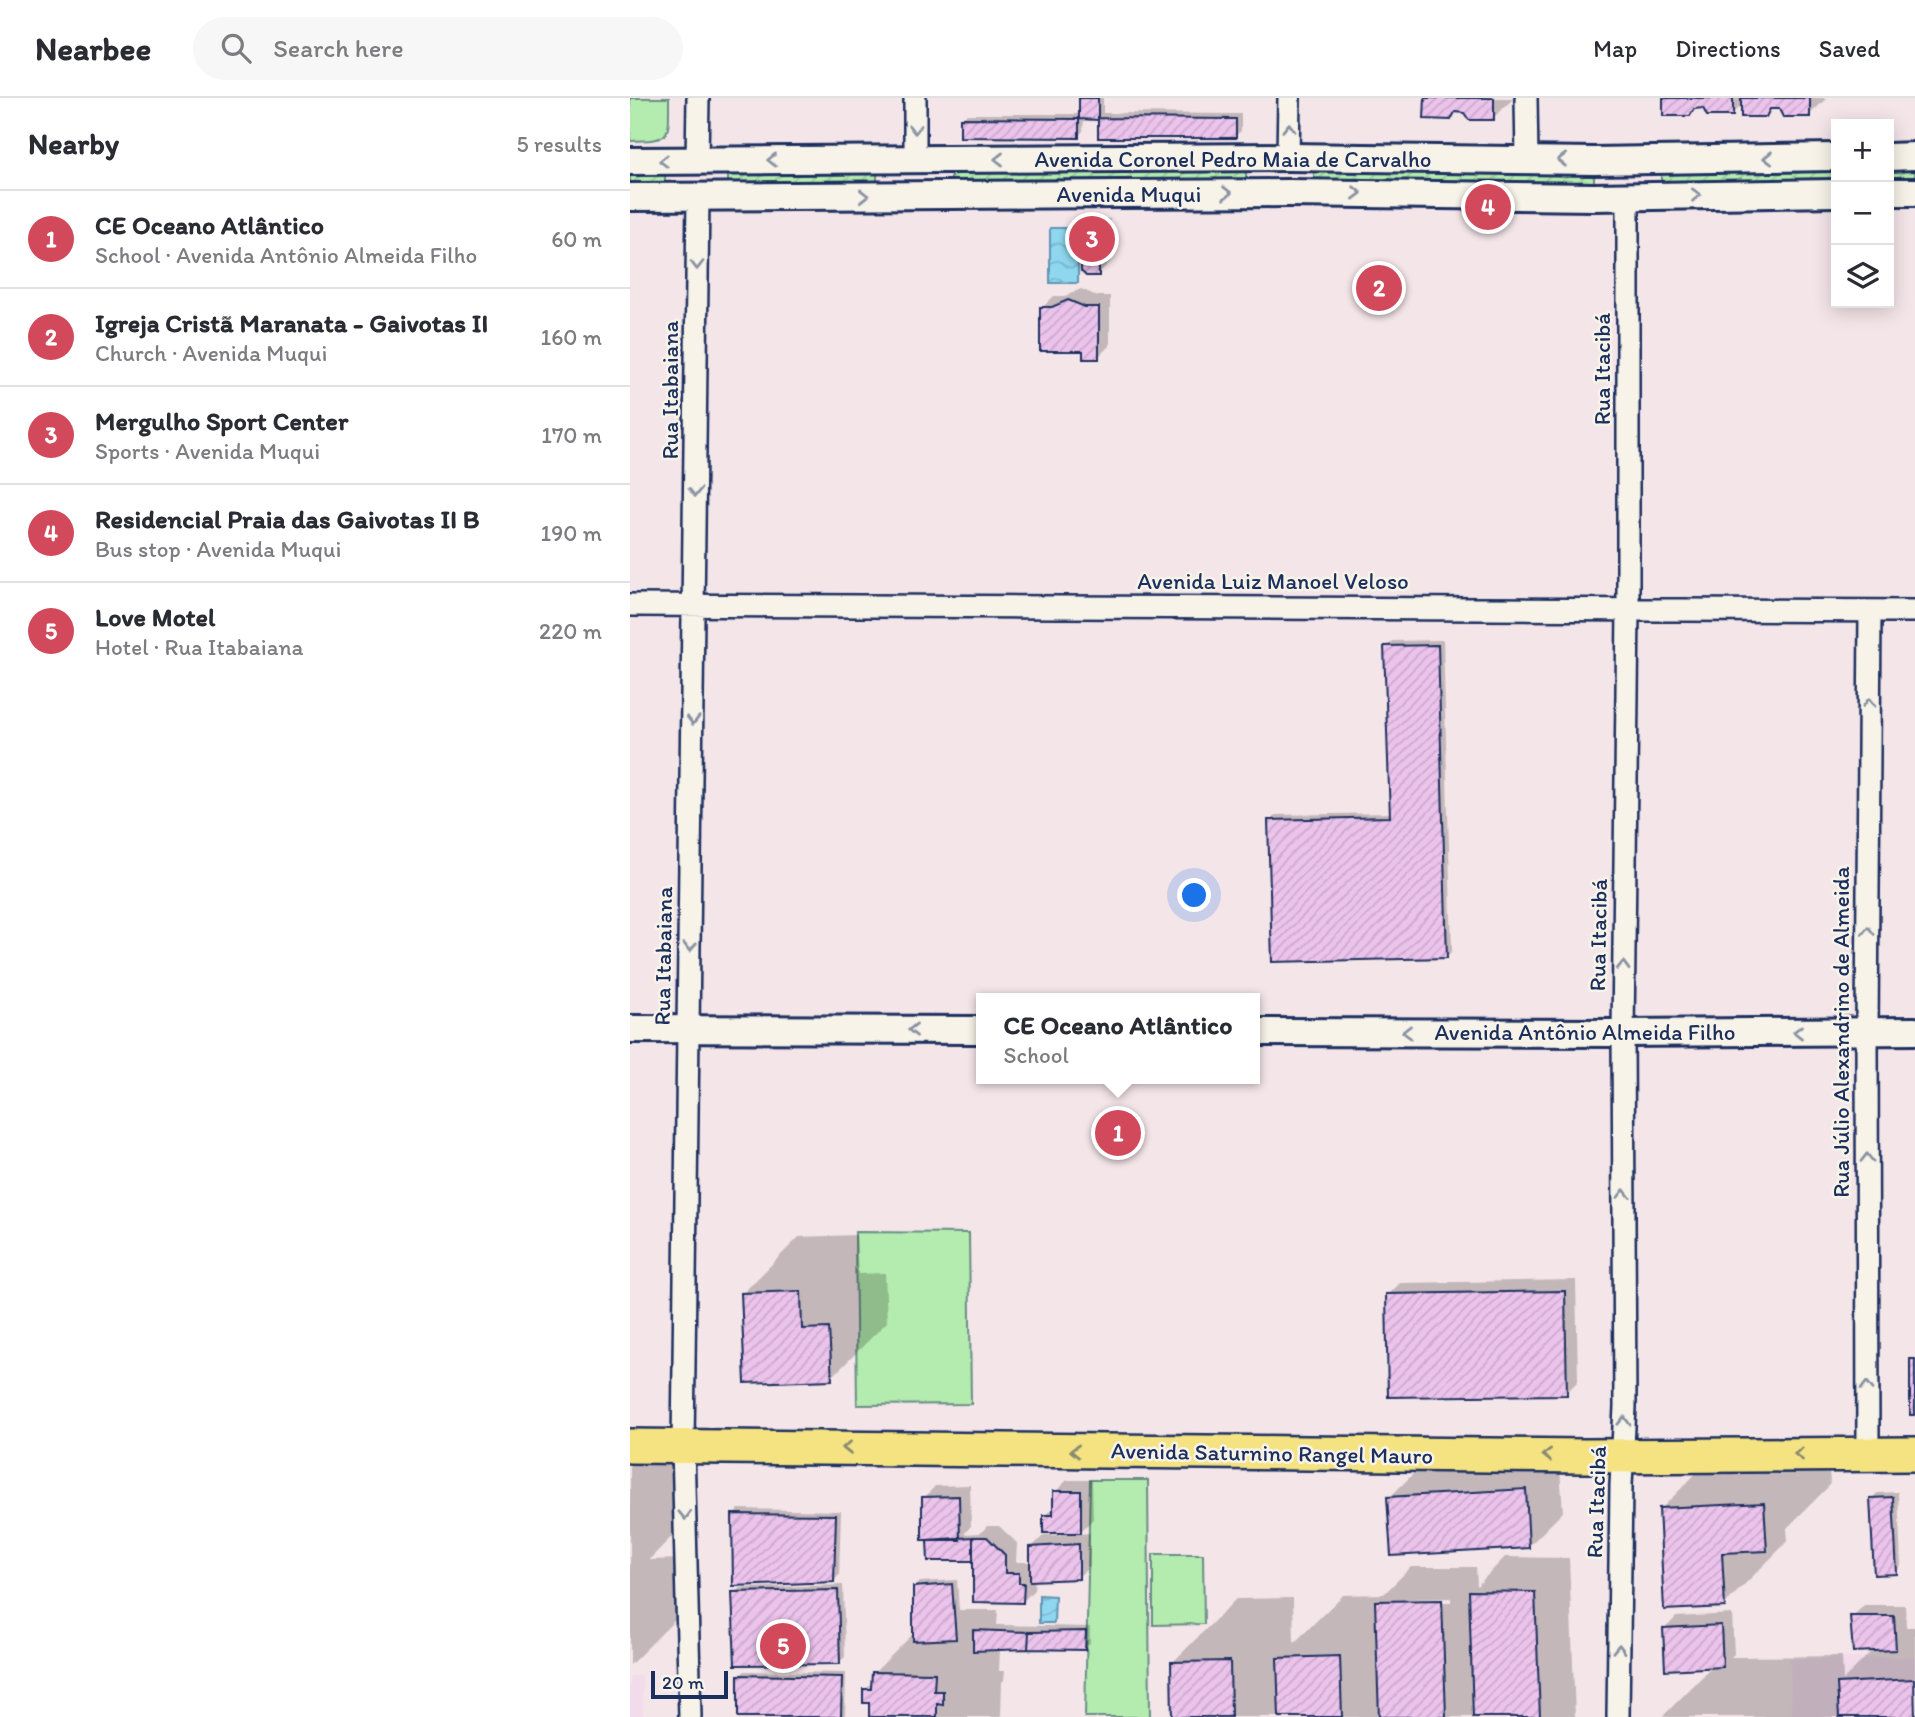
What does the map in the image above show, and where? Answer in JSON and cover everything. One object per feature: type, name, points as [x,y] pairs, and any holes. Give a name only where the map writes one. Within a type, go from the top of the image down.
[{"type":"main road","name":"Avenida Saturnino Rangel Mauro","points":[[630,1446],[1623,1455],[1915,1454]]},
{"type":"street","points":[[698,98],[698,197]]},
{"type":"street","points":[[914,196],[915,98]]},
{"type":"street","points":[[1289,98],[1289,193]]},
{"type":"street","points":[[1527,98],[1527,160]]},
{"type":"street","points":[[1894,157],[1915,156]]},
{"type":"street","name":"Avenida Coronel Pedro Maia de Carvalho","points":[[630,161],[1288,157],[1527,160],[1831,158]]},
{"type":"street","points":[[1630,160],[1628,196],[1831,193]]},
{"type":"street","points":[[1894,192],[1915,192]]},
{"type":"street","name":"Avenida Muqui","points":[[630,197],[1289,193],[1628,196]]},
{"type":"street","name":"Rua Itacibá","points":[[1618,1717],[1623,1455],[1628,196]]},
{"type":"street","name":"Rua Itabaiana","points":[[690,1717],[683,1447],[698,197]]},
{"type":"street","name":"Avenida Luiz Manoel Veloso","points":[[630,605],[1915,611]]},
{"type":"street","name":"Rua Júlio Alexandrino de Almeida","points":[[1868,1454],[1870,611]]},
{"type":"street","points":[[630,1029],[976,1030]]},
{"type":"street","name":"Avenida Antônio Almeida Filho","points":[[1260,1031],[1915,1031]]},
{"type":"shaded area","points":[[1915,1657],[1915,1717],[1792,1717],[1790,1659]]},
{"type":"shaded area","points":[[630,1676],[642,1676],[643,1717],[630,1717]]},
{"type":"green space","points":[[630,98],[669,98],[668,129],[661,138],[630,141]]},
{"type":"green space","points":[[1246,170],[1246,179],[951,180],[951,171]]},
{"type":"green space","points":[[1314,170],[1594,174],[1594,183],[1314,179]]},
{"type":"green space","points":[[1894,170],[1915,170],[1915,179],[1894,179]]},
{"type":"green space","points":[[1831,171],[1831,180],[1661,182],[1661,173]]},
{"type":"green space","points":[[877,172],[877,181],[728,183],[728,174]]},
{"type":"green space","points":[[630,175],[665,175],[665,183],[630,184]]},
{"type":"green space","points":[[855,1232],[969,1233],[971,1404],[857,1405]]},
{"type":"green space","points":[[1090,1480],[1148,1480],[1150,1717],[1085,1717]]},
{"type":"green space","points":[[1153,1554],[1203,1554],[1204,1624],[1153,1625]]},
{"type":"water","points":[[1050,228],[1078,228],[1078,283],[1050,283]]},
{"type":"water","points":[[1039,1595],[1055,1596],[1054,1623],[1039,1623]]},
{"type":"building","points":[[1079,98],[1098,98],[1098,120],[1079,119]]},
{"type":"building","points":[[1425,98],[1494,98],[1494,120],[1469,120],[1464,113],[1455,112],[1451,120],[1424,119]]},
{"type":"building","points":[[1663,98],[1733,98],[1733,116],[1707,116],[1703,108],[1694,109],[1690,116],[1663,116]]},
{"type":"building","points":[[1741,98],[1810,98],[1810,117],[1783,117],[1779,109],[1770,109],[1766,117],[1741,117]]},
{"type":"building","points":[[960,118],[1079,119],[1079,138],[960,137]]},
{"type":"building","points":[[1098,118],[1236,119],[1236,138],[1098,138]]},
{"type":"building","points":[[1086,230],[1099,230],[1099,276],[1086,276],[1081,271],[1081,237]]},
{"type":"building","points":[[1068,300],[1085,307],[1099,307],[1099,359],[1083,359],[1083,351],[1040,351],[1040,307],[1052,307]]},
{"type":"building","points":[[1438,645],[1447,958],[1272,962],[1268,820],[1390,817],[1384,646]]},
{"type":"building","points":[[801,1291],[802,1329],[829,1328],[832,1380],[745,1383],[741,1293]]},
{"type":"building","points":[[1565,1291],[1567,1395],[1388,1397],[1386,1294]]},
{"type":"building","points":[[1910,1359],[1915,1359],[1915,1415],[1910,1415]]},
{"type":"building","points":[[1526,1489],[1529,1548],[1391,1556],[1387,1497]]},
{"type":"building","points":[[1053,1491],[1081,1491],[1081,1533],[1043,1533],[1043,1515],[1053,1515]]},
{"type":"building","points":[[959,1496],[960,1540],[922,1540],[922,1497]]},
{"type":"building","points":[[1893,1497],[1897,1574],[1874,1575],[1870,1498]]},
{"type":"building","points":[[1764,1503],[1767,1551],[1722,1553],[1725,1607],[1664,1610],[1659,1508]]},
{"type":"building","points":[[732,1514],[836,1515],[834,1582],[733,1586]]},
{"type":"building","points":[[973,1537],[973,1561],[928,1561],[927,1540]]},
{"type":"building","points":[[973,1537],[987,1537],[1005,1555],[1005,1573],[1019,1573],[1019,1583],[1024,1583],[1023,1603],[973,1602]]},
{"type":"building","points":[[1079,1544],[1079,1579],[1030,1581],[1030,1547]]},
{"type":"building","points":[[952,1584],[956,1639],[913,1641],[913,1587]]},
{"type":"building","points":[[838,1590],[840,1664],[735,1665],[732,1592]]},
{"type":"building","points":[[1469,1591],[1535,1592],[1540,1717],[1473,1717]]},
{"type":"building","points":[[1442,1600],[1446,1717],[1379,1717],[1375,1601]]},
{"type":"building","points":[[1850,1616],[1894,1616],[1896,1650],[1853,1652]]},
{"type":"building","points":[[1721,1625],[1723,1667],[1665,1670],[1663,1628]]},
{"type":"building","points":[[973,1630],[1029,1632],[1028,1649],[973,1651]]},
{"type":"building","points":[[1086,1631],[1085,1650],[1028,1649],[1029,1632]]},
{"type":"building","points":[[1340,1656],[1342,1717],[1279,1717],[1277,1658]]},
{"type":"building","points":[[1230,1661],[1231,1717],[1172,1717],[1171,1662]]},
{"type":"building","points":[[872,1672],[935,1673],[934,1691],[943,1691],[943,1705],[937,1704],[937,1717],[869,1717],[869,1703],[863,1703],[863,1689],[871,1689]]},
{"type":"building","points":[[738,1675],[842,1677],[841,1717],[738,1717]]},
{"type":"building","points":[[1914,1679],[1915,1717],[1839,1717],[1837,1683]]},
{"type":"place","name":"Residencial Praia das Gaivotas II B","points":[[1488,207]]},
{"type":"place","name":"Mergulho Sport Center","points":[[1092,239]]},
{"type":"place","name":"Igreja Cristã Maranata - Gaivotas II","points":[[1379,288]]},
{"type":"place","name":"CE Oceano Atlântico","points":[[1118,1133]]},
{"type":"place","name":"Love Motel","points":[[783,1646]]}]
